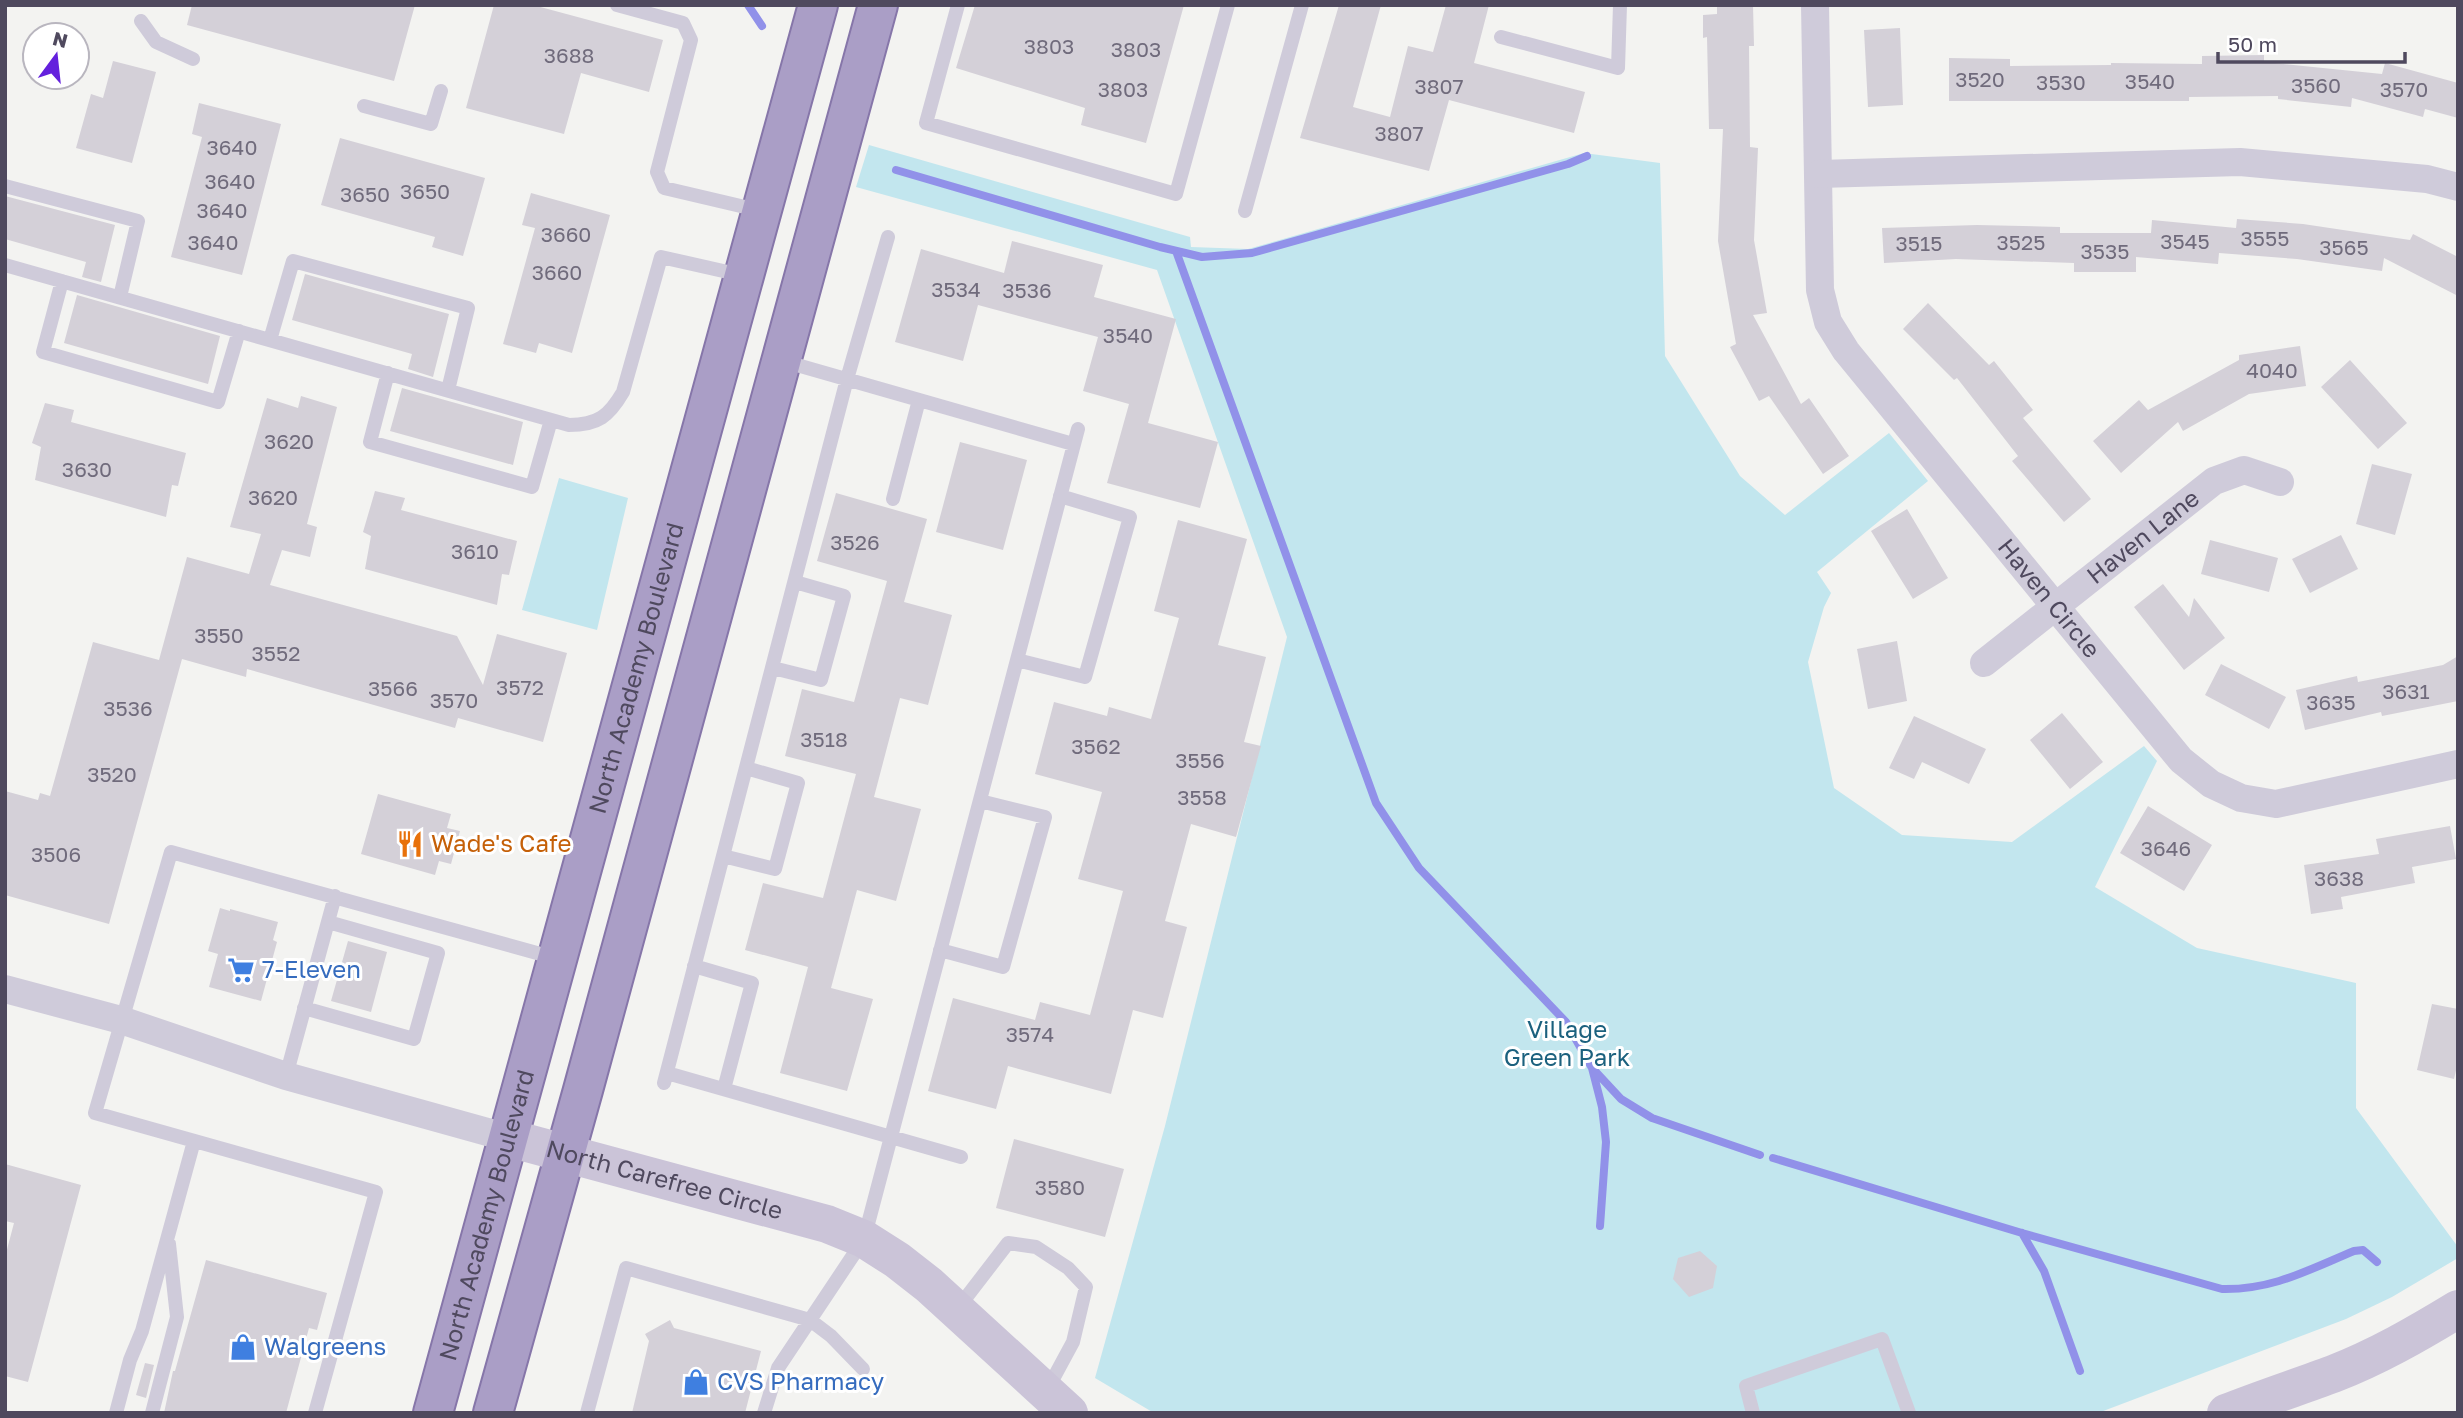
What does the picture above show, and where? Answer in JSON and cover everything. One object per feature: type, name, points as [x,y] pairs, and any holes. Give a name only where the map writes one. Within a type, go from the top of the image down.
[{"type":"highway","name":"North Academy Boulevard","points":[[433,1413],[818,5]]},
{"type":"highway","points":[[493,1413],[566,1155],[878,5]]},
{"type":"main road","name":"North Carefree Circle","points":[[509,1138],[827,1224],[864,1239],[908,1268],[1057,1403]]},
{"type":"main road","points":[[2232,1412],[2335,1373],[2407,1340],[2458,1309]]},
{"type":"street","name":"Haven Circle","points":[[1815,5],[1821,290],[1828,322],[1846,351],[2181,761],[2211,784],[2241,798],[2276,804],[2458,764]]},
{"type":"street","points":[[1819,174],[2240,162],[2427,179],[2458,187]]},
{"type":"street","name":"Haven Lane","points":[[1984,663],[2214,481],[2244,470],[2280,482]]},
{"type":"street","name":"North Carefree Circle","points":[[5,989],[121,1020],[286,1076],[509,1138]]},
{"type":"lane","points":[[617,5],[683,23],[691,40],[657,172],[664,188],[763,212]]},
{"type":"lane","points":[[958,5],[926,123],[1176,194],[1228,5]]},
{"type":"lane","points":[[1245,211],[1302,5]]},
{"type":"lane","points":[[1501,37],[1618,68],[1619,5]]},
{"type":"lane","points":[[141,21],[156,42],[193,59]]},
{"type":"lane","points":[[364,106],[431,124],[441,91]]},
{"type":"lane","points":[[5,186],[138,221],[120,298]]},
{"type":"lane","points":[[888,237],[847,379],[666,1078],[724,1089],[961,1157]]},
{"type":"lane","points":[[5,265],[569,425],[587,425],[601,418],[614,408],[624,392],[661,257],[745,276]]},
{"type":"lane","points":[[270,340],[293,261],[468,308],[448,390]]},
{"type":"lane","points":[[62,281],[43,352],[218,402],[239,331]]},
{"type":"lane","points":[[782,361],[1073,444]]},
{"type":"lane","points":[[388,373],[370,442],[532,486],[551,419]]},
{"type":"lane","points":[[893,499],[919,400]]},
{"type":"lane","points":[[764,1413],[778,1368],[864,1239],[1078,429]]},
{"type":"lane","points":[[1017,660],[1085,677],[1129,517],[1060,496]]},
{"type":"lane","points":[[774,667],[821,680],[844,596],[795,582]]},
{"type":"lane","points":[[723,856],[775,869],[779,857],[798,783],[746,768]]},
{"type":"lane","points":[[940,950],[1003,967],[1045,817],[980,800]]},
{"type":"lane","points":[[315,1413],[376,1192],[94,1113],[171,852],[558,959]]},
{"type":"lane","points":[[286,1076],[335,896]]},
{"type":"lane","points":[[328,922],[438,953]]},
{"type":"lane","points":[[304,1008],[414,1039],[445,927]]},
{"type":"lane","points":[[694,967],[752,983],[724,1089]]},
{"type":"lane","points":[[116,1413],[130,1360],[142,1331],[194,1141]]},
{"type":"lane","points":[[152,1413],[177,1317],[168,1236]]},
{"type":"lane","points":[[956,1311],[1008,1243],[1036,1247],[1068,1268],[1086,1287],[1057,1403]]},
{"type":"lane","points":[[587,1413],[626,1268],[810,1320],[831,1336],[863,1369]]},
{"type":"lane","points":[[1754,1413],[1745,1386],[1882,1339],[1909,1413]]},
{"type":"green space","name":"Village Green Park","points":[[869,145],[1190,237],[1191,247],[1248,249],[1584,153],[1660,163],[1665,356],[1740,476],[1785,515],[1889,433],[1928,481],[1817,572],[1831,593],[1824,607],[1808,662],[1834,788],[1902,835],[2012,842],[2144,746],[2157,761],[2095,887],[2197,948],[2356,983],[2356,1108],[2458,1247],[2458,1258],[2392,1297],[2346,1319],[2098,1413],[1154,1413],[1095,1378],[1165,1126],[1287,637],[1157,270],[856,187]]},
{"type":"green space","points":[[559,478],[628,498],[597,630],[522,610]]},
{"type":"building","points":[[192,5],[415,5],[394,81],[187,25]]},
{"type":"building","points":[[494,5],[533,5],[663,40],[649,92],[581,73],[564,134],[466,108]]},
{"type":"building","points":[[975,5],[1184,5],[1146,143],[1081,125],[1085,108],[956,68]]},
{"type":"building","points":[[1339,5],[1381,5],[1353,107],[1390,117],[1408,46],[1433,52],[1446,5],[1489,5],[1474,63],[1585,92],[1574,133],[1449,100],[1429,171],[1300,138]]},
{"type":"building","points":[[1717,5],[1753,5],[1754,46],[1749,46],[1750,147],[1758,148],[1754,240],[1767,313],[1753,315],[1801,404],[1809,398],[1849,456],[1823,474],[1769,396],[1759,401],[1730,347],[1736,344],[1718,241],[1723,129],[1709,129],[1707,37],[1703,38],[1703,15],[1717,14]]},
{"type":"building","points":[[1900,28],[1903,105],[1868,107],[1864,30]]},
{"type":"building","points":[[2264,55],[2264,62],[2382,74],[2385,63],[2458,83],[2458,118],[2425,109],[2423,117],[2352,98],[2351,107],[2278,99],[2278,96],[2189,97],[2189,101],[1949,101],[1949,58],[2010,59],[2010,66],[2202,64],[2202,56]]},
{"type":"building","points":[[113,61],[156,72],[132,163],[76,148],[91,94],[103,98]]},
{"type":"building","points":[[199,103],[281,124],[242,275],[171,257],[202,137],[192,134]]},
{"type":"building","points":[[340,138],[485,178],[463,256],[432,247],[435,237],[321,205]]},
{"type":"building","points":[[531,193],[610,215],[572,353],[539,343],[536,353],[503,344],[535,228],[522,225]]},
{"type":"building","points":[[5,196],[115,225],[101,282],[82,277],[86,262],[5,239]]},
{"type":"building","points":[[2237,219],[2303,224],[2410,240],[2413,234],[2458,257],[2458,296],[2384,258],[2382,271],[2297,259],[2219,253],[2218,264],[2136,257],[2136,272],[2074,272],[2074,263],[1956,259],[1884,263],[1882,228],[1977,225],[2060,227],[2060,233],[2151,233],[2152,220],[2236,228]]},
{"type":"building","points":[[1012,241],[1103,265],[1094,297],[1176,319],[1148,423],[1218,442],[1200,508],[1107,483],[1129,404],[1083,391],[1098,337],[978,305],[963,361],[895,342],[921,249],[1004,273]]},
{"type":"building","points":[[305,274],[449,314],[433,377],[408,369],[412,354],[292,320]]},
{"type":"building","points":[[77,295],[220,336],[208,384],[64,343]]},
{"type":"building","points":[[1928,303],[1989,365],[1994,361],[2033,410],[2023,418],[2091,499],[2064,522],[2012,461],[2018,456],[1957,378],[1954,380],[1903,329]]},
{"type":"building","points":[[2300,346],[2306,386],[2249,394],[2183,431],[2178,422],[2121,473],[2093,441],[2139,400],[2148,410],[2239,360],[2239,355]]},
{"type":"building","points":[[2350,360],[2407,423],[2378,449],[2321,387]]},
{"type":"building","points":[[402,388],[523,422],[513,465],[390,431]]},
{"type":"building","points":[[301,396],[337,407],[307,524],[317,527],[310,557],[282,550],[270,585],[457,636],[483,685],[497,634],[567,653],[543,742],[458,718],[455,728],[247,669],[246,677],[182,659],[109,924],[5,895],[5,791],[38,800],[40,793],[50,796],[93,642],[159,660],[187,557],[249,574],[261,534],[230,527],[267,398],[298,408]]},
{"type":"building","points":[[45,403],[74,410],[71,422],[186,453],[178,486],[172,485],[166,517],[35,480],[41,447],[32,443]]},
{"type":"building","points":[[960,442],[1027,460],[1003,550],[936,532]]},
{"type":"building","points":[[2372,464],[2412,474],[2395,535],[2356,524]]},
{"type":"building","points":[[375,491],[405,498],[401,510],[517,541],[509,575],[502,574],[497,605],[365,569],[371,536],[363,532]]},
{"type":"building","points":[[836,493],[927,519],[904,602],[952,615],[928,705],[900,698],[874,797],[921,809],[896,901],[857,890],[831,988],[873,999],[847,1091],[780,1073],[808,967],[745,950],[763,883],[823,898],[856,774],[785,756],[802,689],[854,702],[887,581],[817,561]]},
{"type":"building","points":[[1907,509],[1948,578],[1913,599],[1871,531]]},
{"type":"building","points":[[1178,520],[1247,539],[1218,645],[1266,657],[1244,742],[1261,746],[1236,837],[1191,824],[1165,921],[1187,927],[1163,1018],[1133,1010],[1111,1094],[1008,1066],[996,1109],[928,1091],[953,998],[1035,1020],[1040,1002],[1090,1015],[1123,891],[1078,879],[1102,792],[1035,774],[1054,702],[1107,716],[1109,707],[1151,719],[1179,618],[1154,611]]},
{"type":"building","points":[[2341,535],[2358,569],[2310,593],[2292,559]]},
{"type":"building","points":[[2210,540],[2278,558],[2269,592],[2201,574]]},
{"type":"building","points":[[2163,584],[2189,617],[2194,598],[2225,638],[2184,670],[2134,607]]},
{"type":"building","points":[[1897,641],[1907,701],[1868,709],[1857,649]]},
{"type":"building","points":[[2458,656],[2458,701],[2382,716],[2381,712],[2305,730],[2296,690],[2357,676],[2358,682],[2443,665]]},
{"type":"building","points":[[2221,664],[2286,697],[2269,729],[2205,695]]},
{"type":"building","points":[[2062,713],[2103,762],[2070,789],[2030,740]]},
{"type":"building","points":[[1914,716],[1986,749],[1969,784],[1922,762],[1914,779],[1889,768]]},
{"type":"building","name":"Wade's Cafe","points":[[378,794],[451,814],[447,828],[460,831],[451,864],[439,861],[435,875],[361,854]]},
{"type":"building","points":[[2148,806],[2212,845],[2184,891],[2120,853]]},
{"type":"building","points":[[2450,826],[2456,859],[2412,867],[2415,883],[2341,897],[2343,909],[2311,914],[2304,865],[2379,854],[2376,839]]},
{"type":"building","name":"7-Eleven","points":[[220,908],[278,922],[273,940],[277,942],[261,1001],[209,987],[218,954],[208,951]]},
{"type":"building","name":"7-Eleven","points":[[348,941],[387,952],[371,1012],[331,1001]]},
{"type":"building","points":[[2432,1004],[2458,1009],[2458,1062],[2454,1079],[2417,1070]]},
{"type":"building","points":[[1014,1139],[1124,1169],[1105,1237],[996,1208]]},
{"type":"building","points":[[5,1164],[81,1185],[28,1382],[5,1376],[5,1257],[14,1223],[5,1221]]},
{"type":"building","points":[[1700,1251],[1717,1266],[1713,1288],[1689,1297],[1673,1279],[1678,1258]]},
{"type":"building","name":"Walgreens","points":[[206,1260],[327,1293],[317,1330],[309,1328],[286,1413],[164,1413],[173,1371]]},
{"type":"building","name":"CVS Pharmacy","points":[[670,1320],[674,1328],[761,1351],[745,1413],[632,1413],[649,1341],[645,1334]]},
{"type":"building","points":[[145,1363],[154,1365],[146,1398],[136,1395]]},
{"type":"waterway","points":[[748,5],[762,26]]},
{"type":"waterway","points":[[896,170],[1202,257],[1252,253],[1568,164],[1587,156]]},
{"type":"waterway","points":[[1176,251],[1376,803],[1419,868],[1566,1022],[1592,1068],[1602,1107],[1606,1142],[1600,1226]]},
{"type":"waterway","points":[[1595,1071],[1621,1099],[1652,1118],[1760,1155]]},
{"type":"waterway","points":[[1773,1158],[2022,1233],[2222,1289],[2274,1282],[2354,1251],[2363,1250],[2377,1262]]},
{"type":"waterway","points":[[2022,1233],[2044,1271],[2080,1371]]},
{"type":"place","name":"Wade's Cafe","points":[[410,844]]},
{"type":"place","name":"7-Eleven","points":[[241,970]]},
{"type":"place","name":"Walgreens","points":[[243,1347]]},
{"type":"place","name":"CVS Pharmacy","points":[[696,1382]]}]
